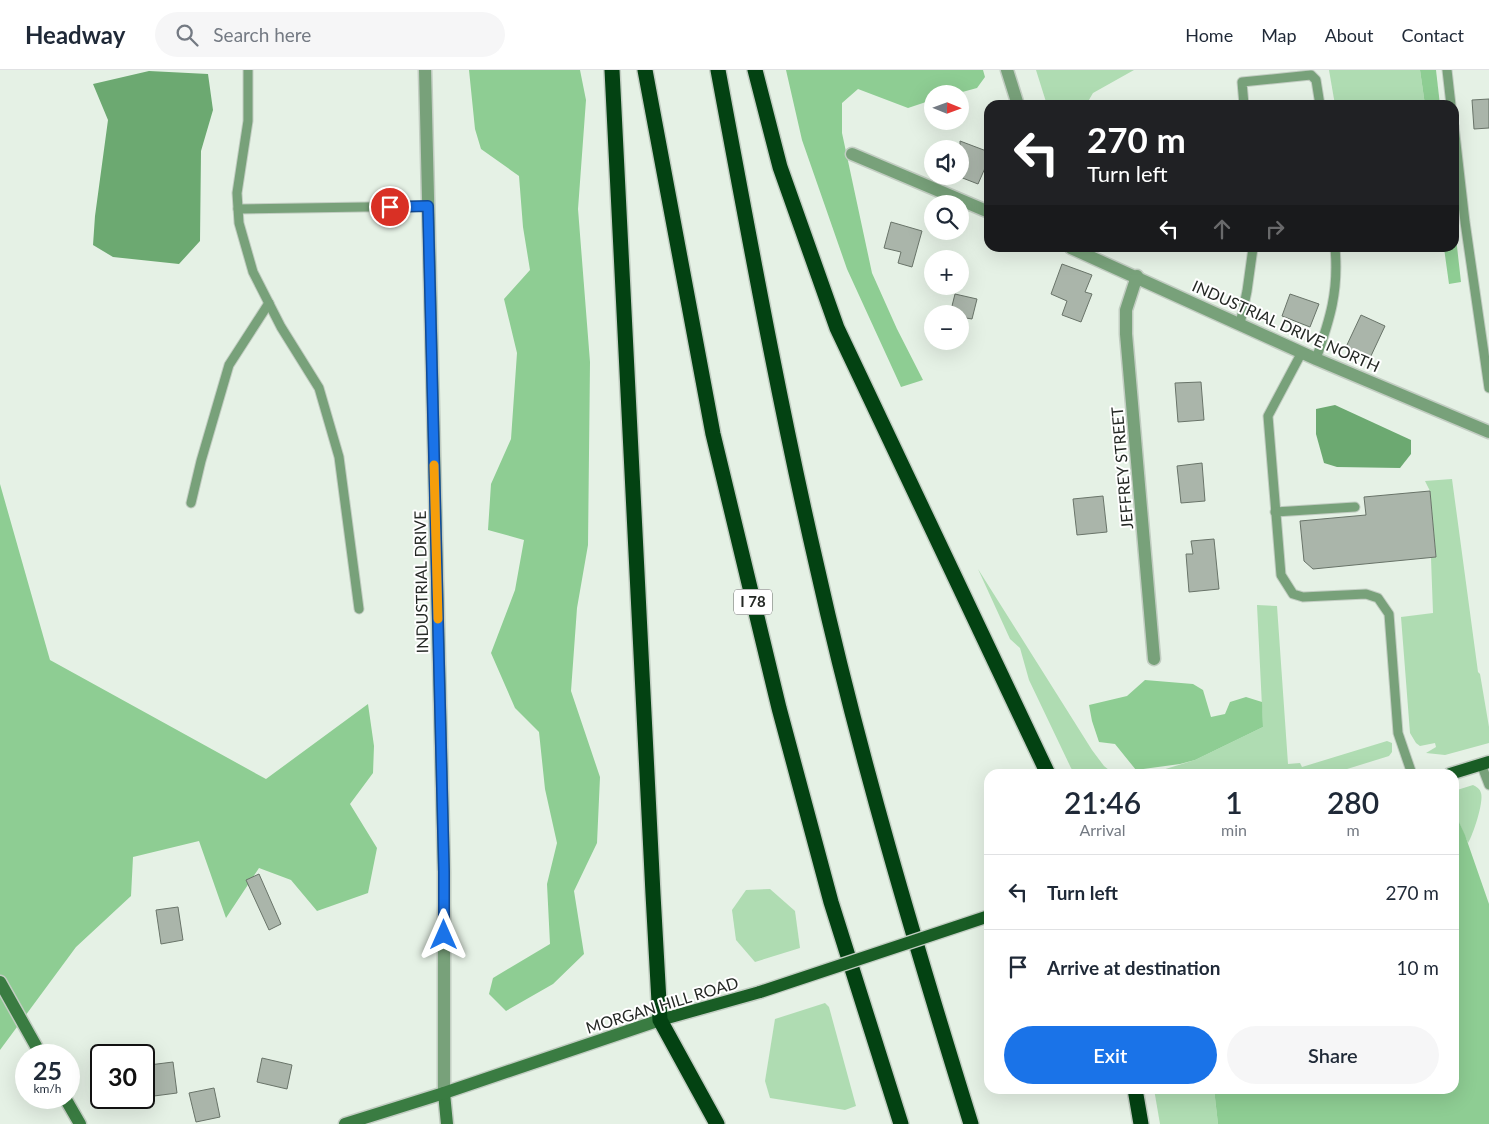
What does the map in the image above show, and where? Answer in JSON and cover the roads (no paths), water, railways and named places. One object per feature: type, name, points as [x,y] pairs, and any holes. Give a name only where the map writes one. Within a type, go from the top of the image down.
[{"type":"highway","points":[[612,70],[660,1020],[717,1124]]},
{"type":"highway","name":"I 78","points":[[645,70],[713,434],[779,708],[832,902],[901,1124]]},
{"type":"highway","points":[[718,70],[758,287],[817,568],[875,802],[932,1000],[971,1124]]},
{"type":"highway","points":[[755,70],[780,167],[837,328],[1046,769]]},
{"type":"highway","points":[[1136,1094],[1141,1124]]},
{"type":"main road","points":[[1459,771],[1485,763]]},
{"type":"main road","name":"MORGAN HILL ROAD","points":[[345,1124],[444,1093],[660,1020],[760,992],[984,918]]},
{"type":"main road","points":[[0,982],[35,1044]]},
{"type":"main road","points":[[444,1093],[447,1124]]},
{"type":"main road","points":[[71,1109],[80,1124]]},
{"type":"street","name":"INDUSTRIAL DRIVE","points":[[424,70],[444,872],[444,1093]]},
{"type":"street","points":[[1007,70],[1016,100]]},
{"type":"street","points":[[852,154],[984,210]]},
{"type":"street","name":"INDUSTRIAL DRIVE NORTH","points":[[1080,252],[1137,276],[1316,359],[1489,432]]},
{"type":"street","name":"JEFFREY STREET","points":[[1137,276],[1126,310],[1126,334],[1154,659]]},
{"type":"lane","points":[[248,70],[248,121],[237,193],[239,223],[254,272],[269,303],[319,388],[339,457],[359,609]]},
{"type":"lane","points":[[1447,70],[1450,100]]},
{"type":"lane","points":[[1244,100],[1242,82],[1311,75],[1316,80],[1319,100]]},
{"type":"lane","points":[[1459,170],[1489,388]]},
{"type":"lane","points":[[238,209],[428,206]]},
{"type":"lane","points":[[1240,324],[1252,252]]},
{"type":"lane","points":[[1316,359],[1335,296],[1337,270],[1335,252]]},
{"type":"lane","points":[[191,503],[201,461],[229,365],[269,303]]},
{"type":"lane","points":[[1302,352],[1268,416],[1281,575],[1293,594],[1303,598],[1366,594],[1378,598],[1389,614],[1398,733],[1410,769]]},
{"type":"lane","points":[[1275,512],[1355,507]]},
{"type":"lane","points":[[1485,763],[1489,785]]}]
